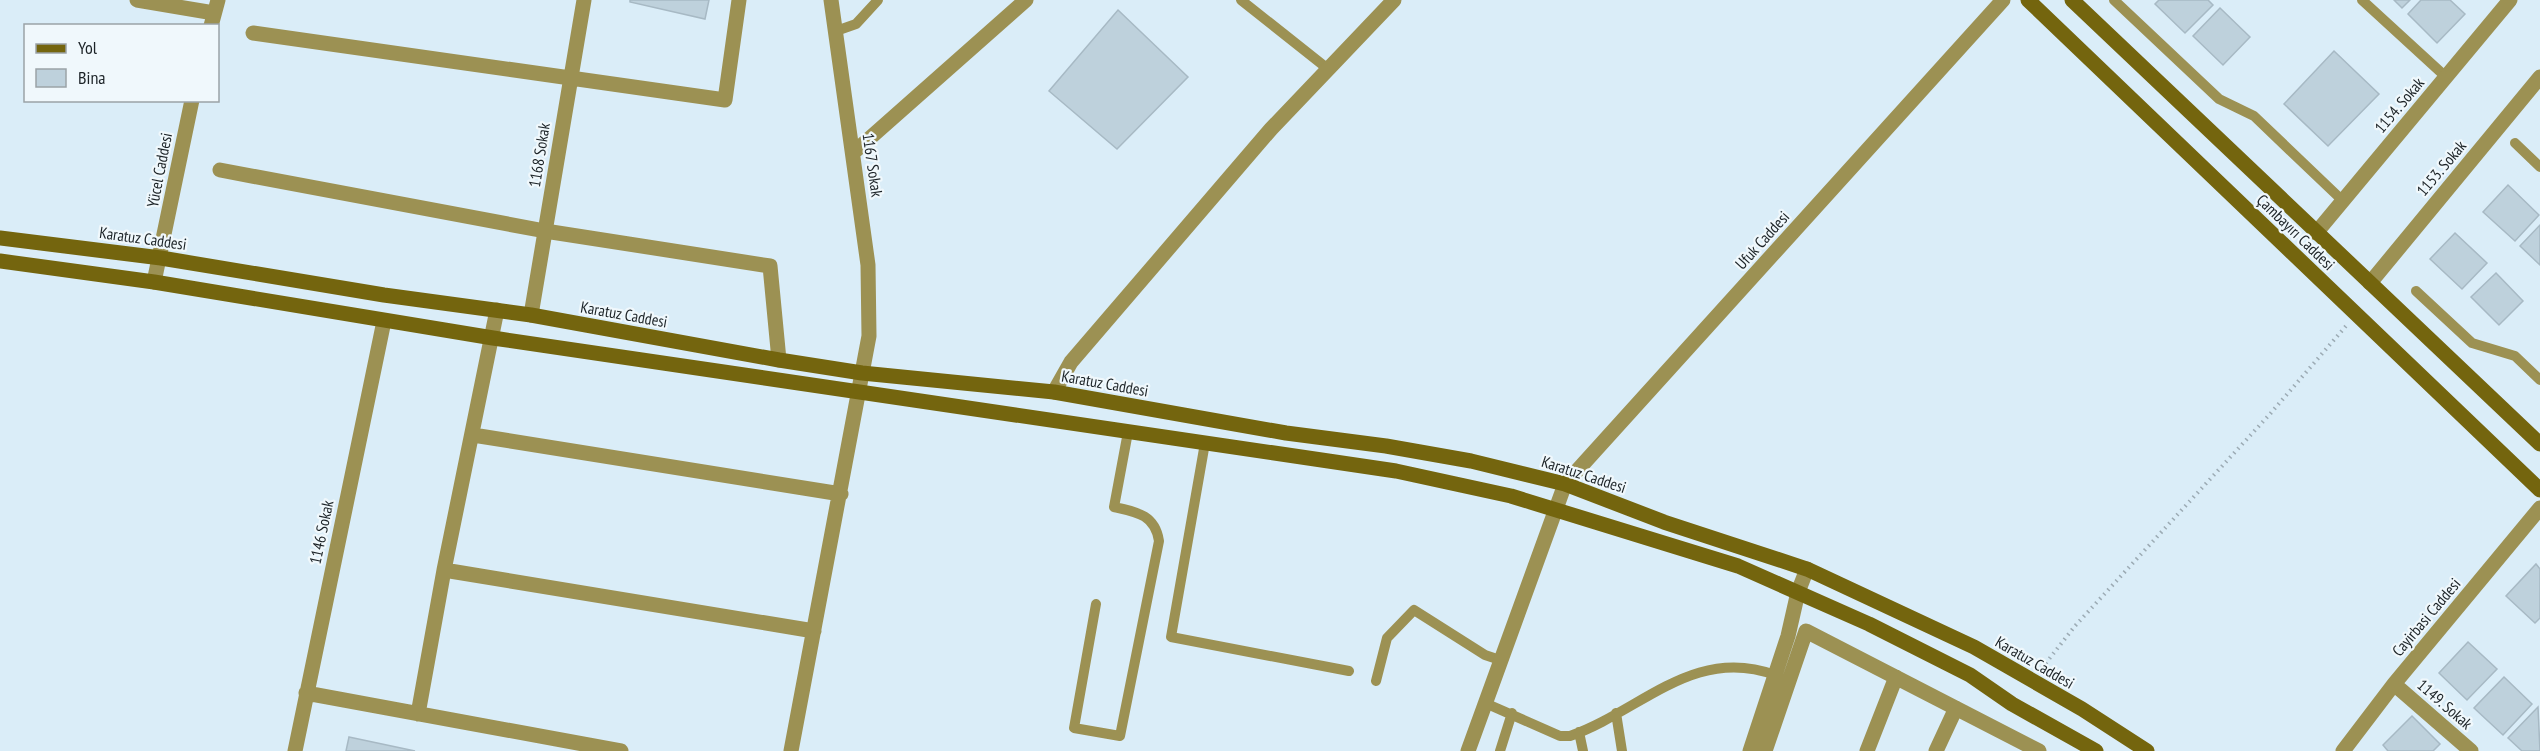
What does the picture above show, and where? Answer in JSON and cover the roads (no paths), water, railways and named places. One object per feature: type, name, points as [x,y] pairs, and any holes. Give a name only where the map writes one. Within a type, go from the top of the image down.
[{"type":"street","points":[[137,0],[214,13]]},
{"type":"street","name":"1168 Sokak","points":[[531,315],[569,78],[584,0]]},
{"type":"street","points":[[253,33],[725,100],[739,0]]},
{"type":"street","name":"1167 Sokak","points":[[791,751],[869,336],[868,265],[831,0]]},
{"type":"street","points":[[853,153],[1026,0]]},
{"type":"street","points":[[1054,392],[1071,363],[1271,129],[1394,0]]},
{"type":"street","name":"Ufuk Caddesi","points":[[1468,751],[1554,509],[1565,484],[2003,0]]},
{"type":"street","name":"Çambayırı Caddesi","points":[[2028,0],[2540,490]]},
{"type":"street","name":"Çambayırı Caddesi","points":[[2072,0],[2540,444]]},
{"type":"street","name":"1154. Sokak","points":[[2316,233],[2510,0]]},
{"type":"street","name":"1153. Sokak","points":[[2370,283],[2540,77]]},
{"type":"street","name":"Yücel Caddesi","points":[[154,282],[161,258],[177,164],[192,102]]},
{"type":"street","points":[[220,170],[545,231],[770,266],[779,360]]},
{"type":"street","name":"Karatuz Caddesi","points":[[0,238],[161,258],[531,315],[779,360],[862,372],[1054,392],[1286,433],[1450,457],[1565,484],[1664,522],[1807,569],[1974,648],[2082,709],[2147,751]]},
{"type":"street","points":[[0,261],[154,282],[493,338],[1396,471],[1511,495],[1738,566],[1798,592],[1970,675],[2012,704],[2096,751]]},
{"type":"street","points":[[418,714],[444,570],[497,310]]},
{"type":"street","name":"1146 Sokak","points":[[295,751],[384,321]]},
{"type":"street","points":[[473,435],[841,494]]},
{"type":"street","name":"Cayirbasi Caddesi","points":[[2343,751],[2394,684],[2540,508]]},
{"type":"street","points":[[1750,751],[1788,636],[1798,592],[1807,569]]},
{"type":"street","points":[[444,570],[814,631]]},
{"type":"street","points":[[1765,751],[1806,631],[2039,751]]},
{"type":"street","points":[[1867,751],[1896,677]]},
{"type":"street","name":"1149. Sokak","points":[[2394,684],[2471,751]]},
{"type":"street","points":[[306,693],[621,751]]},
{"type":"street","points":[[1936,751],[1956,708]]},
{"type":"lane","points":[[836,31],[856,24],[878,0]]},
{"type":"lane","points":[[1241,0],[1328,69]]},
{"type":"lane","points":[[2114,0],[2219,99],[2254,116],[2343,201]]},
{"type":"lane","points":[[2362,0],[2446,77]]},
{"type":"lane","points":[[2515,143],[2540,167]]},
{"type":"lane","points":[[2416,291],[2472,343],[2515,357],[2540,380]]},
{"type":"lane","points":[[1096,604],[1074,728],[1120,736],[1159,541],[1156,527],[1145,516],[1114,507],[1128,432]]},
{"type":"lane","points":[[1205,443],[1171,637],[1349,671]]},
{"type":"lane","points":[[1376,681],[1387,638],[1414,610],[1485,655],[1500,660]]},
{"type":"lane","points":[[1485,703],[1560,736],[1579,732],[1667,684],[1716,667],[1747,666],[1775,675]]},
{"type":"lane","points":[[1500,751],[1512,713]]},
{"type":"lane","points":[[1616,713],[1622,751]]},
{"type":"lane","points":[[1579,732],[1583,751]]}]
